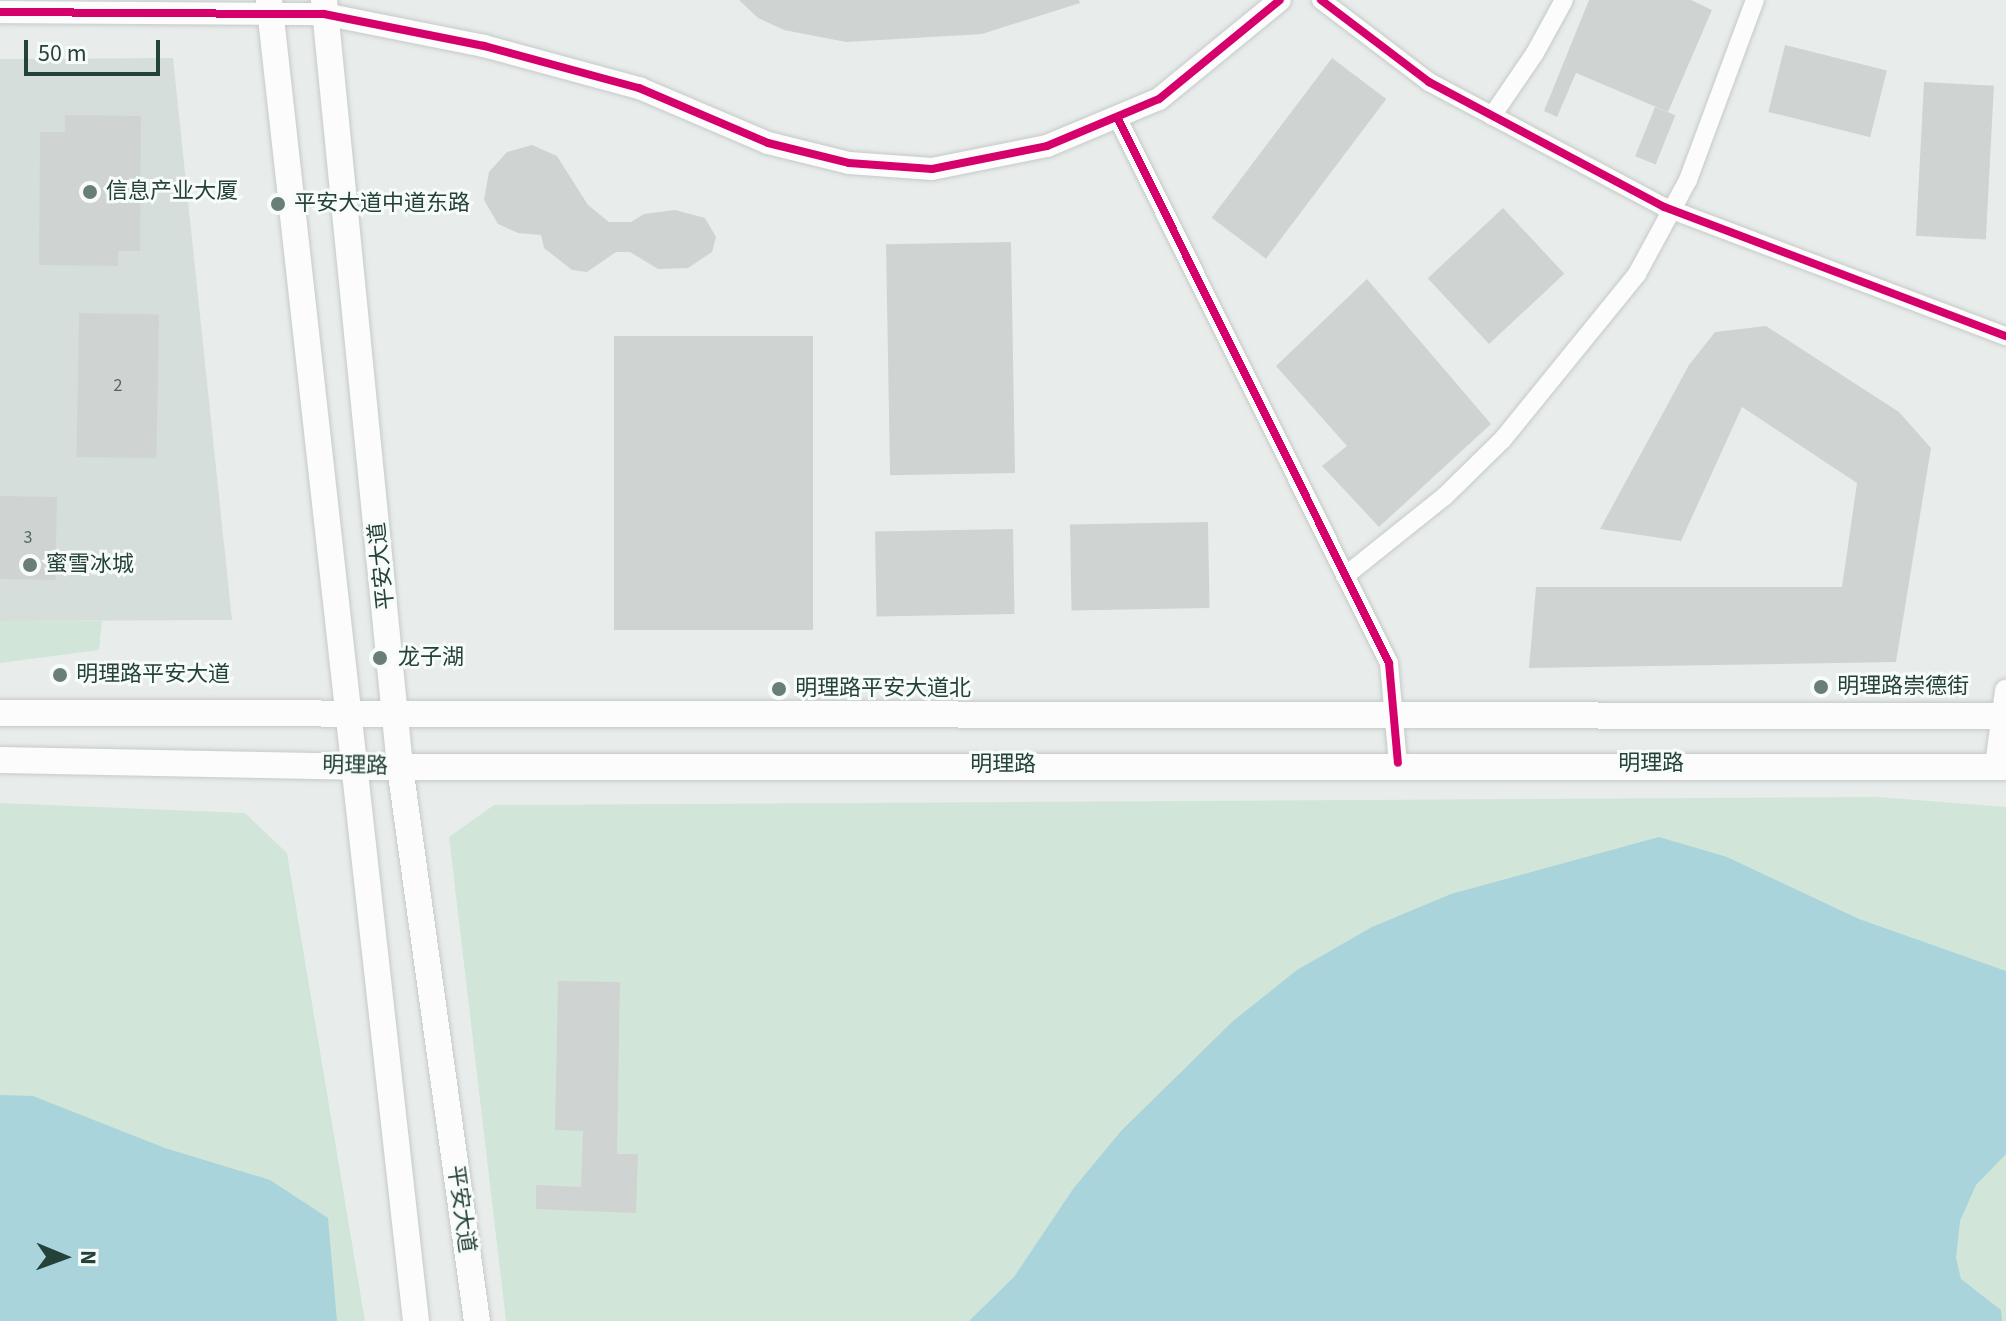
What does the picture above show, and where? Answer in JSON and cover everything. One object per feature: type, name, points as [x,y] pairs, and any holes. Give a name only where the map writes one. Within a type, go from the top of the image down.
[{"type":"main road","points":[[270,6],[416,1321]]},
{"type":"main road","name":"平安大道","points":[[324,7],[398,716],[400,767],[477,1321]]},
{"type":"main road","points":[[0,713],[398,716],[1397,715],[2005,708]]},
{"type":"main road","name":"明理路","points":[[0,760],[354,767],[1398,763],[2001,766]]},
{"type":"street","points":[[0,12],[324,7],[639,88],[768,143],[849,163],[932,169],[1047,146],[1159,99],[1280,0]]},
{"type":"street","points":[[1321,0],[1429,82],[1672,210],[2006,336]]},
{"type":"street","points":[[1492,116],[1535,53],[1564,0]]},
{"type":"street","points":[[1345,576],[1445,496],[1503,439],[1637,274],[1672,210],[1728,79],[1755,0]]},
{"type":"street","points":[[1117,117],[1389,663],[1397,715],[1398,763]]},
{"type":"street","points":[[2001,766],[2005,708]]},
{"type":"shaded area","points":[[173,58],[232,620],[0,621],[0,59]]},
{"type":"green space","points":[[0,621],[102,621],[99,650],[0,663]]},
{"type":"green space","points":[[1878,797],[2006,807],[2006,1321],[506,1321],[449,837],[494,805]]},
{"type":"green space","points":[[0,803],[245,813],[287,853],[365,1321],[0,1321]]},
{"type":"water","points":[[1659,837],[1727,857],[1859,919],[2006,971],[2006,1154],[1976,1185],[1960,1221],[1956,1258],[1961,1279],[2001,1310],[2002,1321],[969,1321],[1014,1277],[1073,1189],[1121,1131],[1233,1021],[1297,970],[1372,927],[1451,894]]},
{"type":"water","points":[[0,1095],[33,1096],[165,1148],[270,1180],[328,1218],[337,1321],[0,1321]]},
{"type":"building","points":[[739,0],[1079,0],[1080,3],[982,34],[846,42],[784,30],[758,18]]},
{"type":"building","points":[[1589,0],[1691,0],[1712,10],[1668,112],[1576,73],[1557,117],[1544,111]]},
{"type":"building","points":[[1785,45],[1887,70],[1870,137],[1768,112]]},
{"type":"building","points":[[1332,58],[1386,99],[1266,259],[1212,218]]},
{"type":"building","points":[[1924,82],[1994,86],[1986,239],[1916,236]]},
{"type":"building","points":[[1655,107],[1675,115],[1656,164],[1635,156]]},
{"type":"building","name":"信息产业大厦","points":[[65,115],[141,116],[140,251],[118,251],[118,266],[39,265],[40,132],[65,132]]},
{"type":"building","points":[[532,145],[557,156],[588,205],[609,222],[631,222],[644,214],[675,210],[705,218],[716,237],[712,252],[688,268],[658,269],[630,252],[616,252],[587,272],[572,270],[544,248],[541,235],[518,233],[498,224],[484,200],[489,172],[507,152]]},
{"type":"building","points":[[1503,208],[1564,274],[1489,344],[1428,278]]},
{"type":"building","points":[[1011,242],[1015,473],[890,475],[886,244]]},
{"type":"building","points":[[1367,279],[1491,424],[1379,527],[1322,466],[1347,446],[1276,366]]},
{"type":"building","points":[[79,313],[159,314],[156,458],[76,457]]},
{"type":"building","points":[[1766,326],[1899,412],[1931,448],[1896,662],[1529,668],[1536,587],[1842,587],[1857,483],[1742,407],[1681,541],[1600,529],[1689,365],[1715,332]]},
{"type":"building","points":[[614,336],[813,336],[813,630],[614,630]]},
{"type":"building","points":[[0,496],[57,497],[56,580],[0,579]]},
{"type":"building","points":[[1208,522],[1210,608],[1072,610],[1070,524]]},
{"type":"building","points":[[1013,529],[1014,614],[877,616],[875,531]]},
{"type":"building","points":[[558,981],[620,982],[617,1154],[638,1154],[636,1213],[536,1209],[536,1185],[581,1187],[583,1131],[555,1130]]},
{"type":"cycle path","points":[[0,12],[324,14],[484,46],[639,88],[768,143],[849,163],[932,169],[1047,146],[1159,99],[1280,0]]},
{"type":"cycle path","points":[[1321,0],[1429,82],[1664,207],[2006,336]]},
{"type":"cycle path","points":[[1117,117],[1389,663],[1398,763]]},
{"type":"place","name":"信息产业大厦","points":[[90,192]]},
{"type":"place","name":"平安大道中道东路","points":[[278,204]]},
{"type":"place","name":"蜜雪冰城","points":[[30,565]]},
{"type":"place","name":"龙子湖","points":[[380,658]]},
{"type":"place","name":"明理路平安大道","points":[[60,675]]},
{"type":"place","name":"明理路崇德街","points":[[1821,687]]},
{"type":"place","name":"明理路平安大道北","points":[[779,689]]}]
